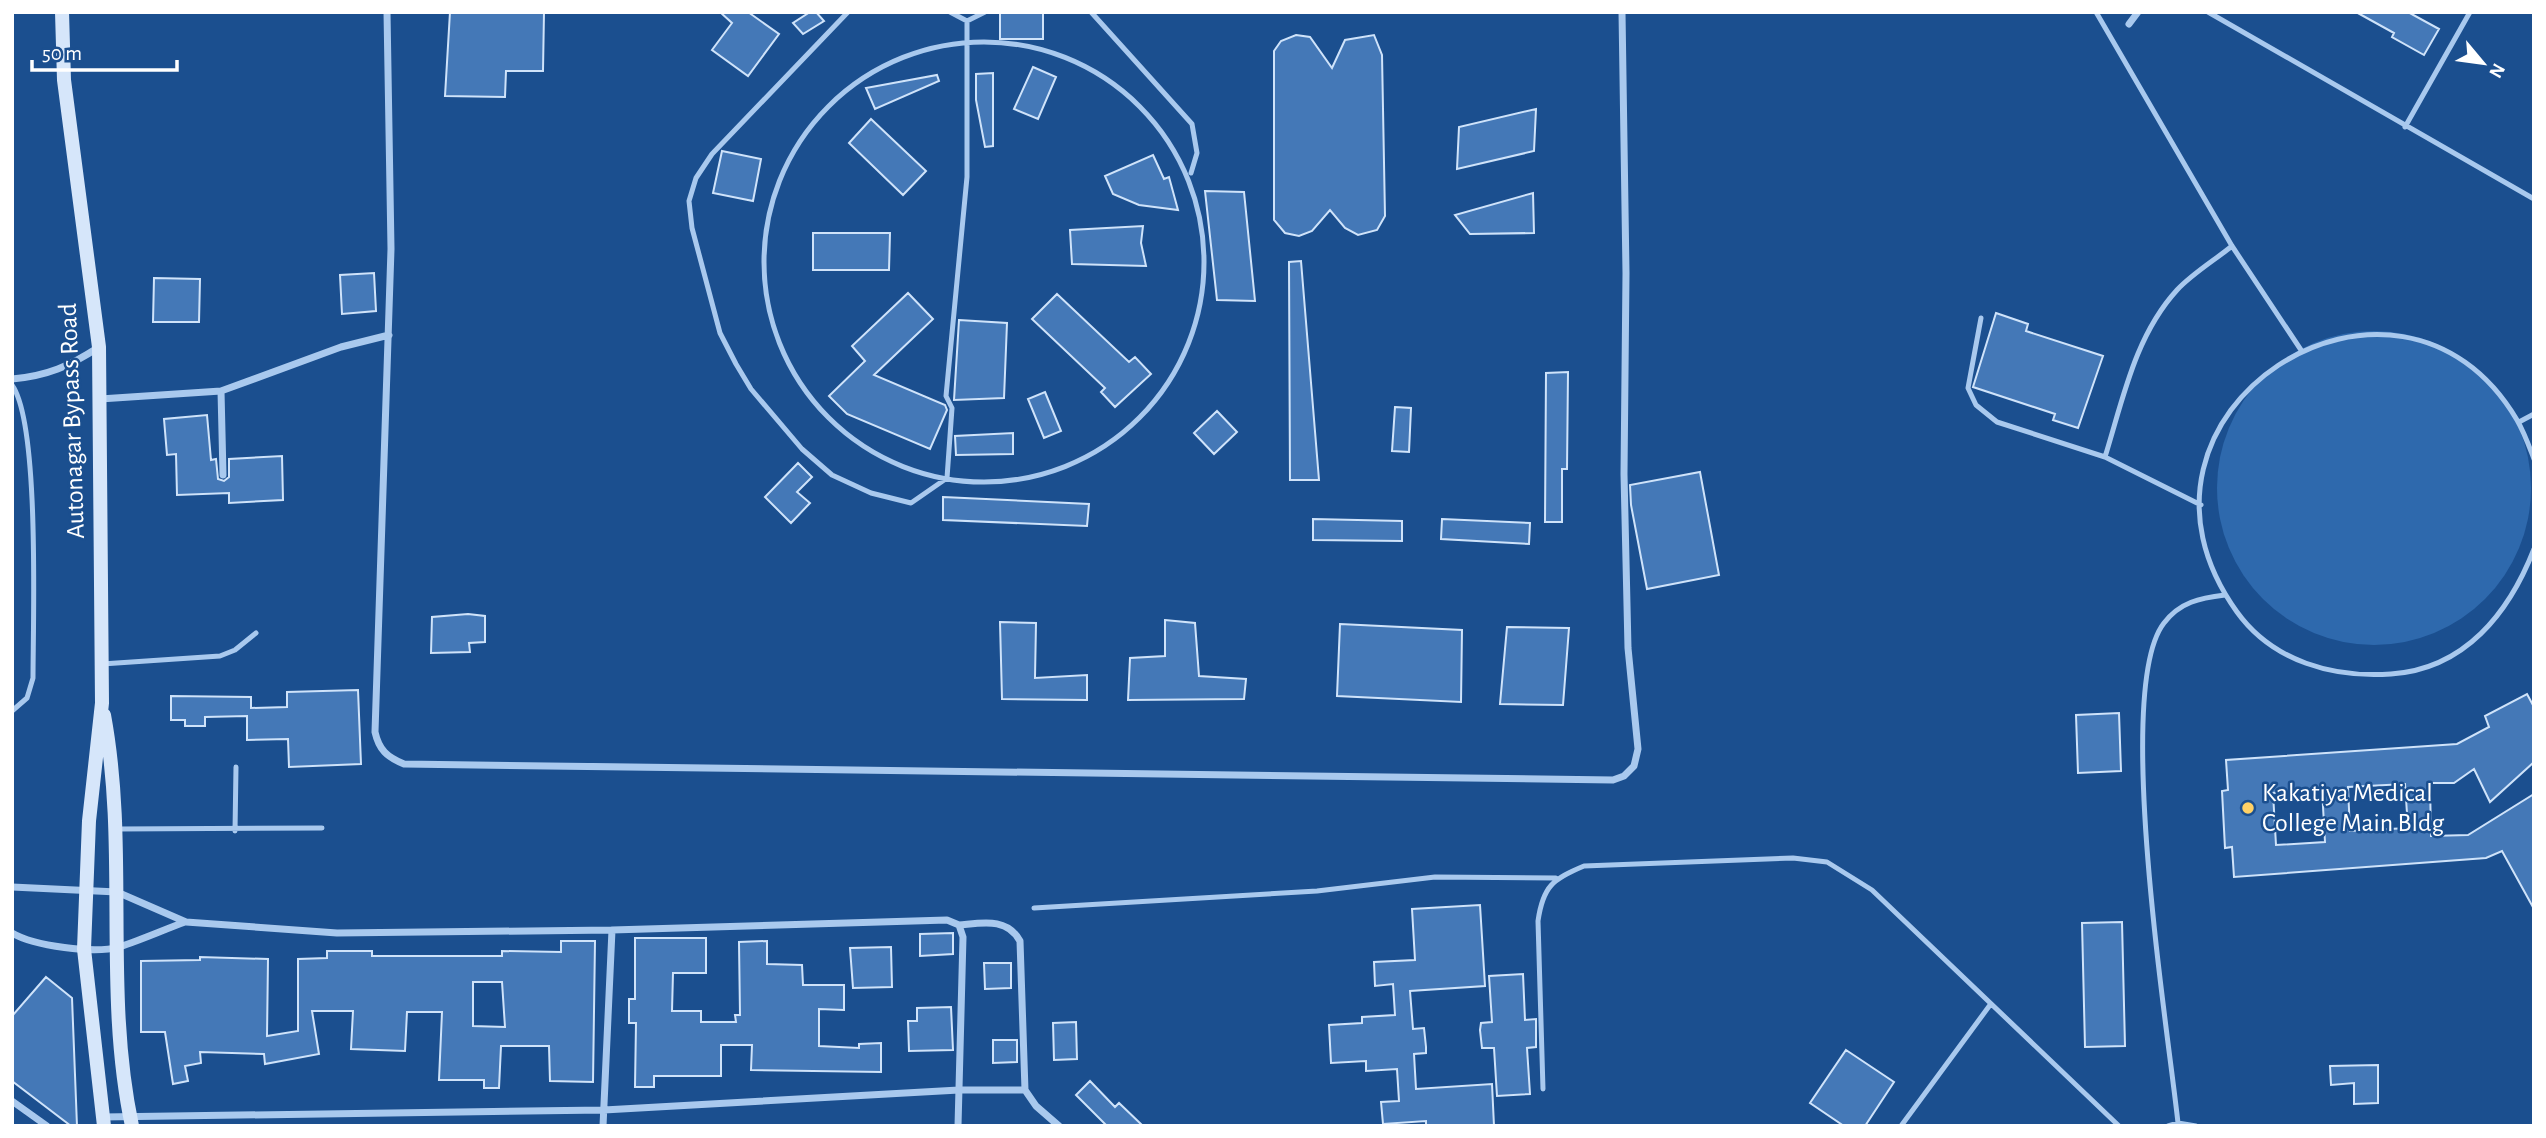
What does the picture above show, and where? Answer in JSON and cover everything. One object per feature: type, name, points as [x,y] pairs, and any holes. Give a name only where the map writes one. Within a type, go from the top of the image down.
[{"type":"main road","name":"Autonagar Bypass Road","points":[[62,12],[64,80],[99,347],[102,703],[94,757],[84,949],[104,1121]]},
{"type":"main road","name":"Autonagar Bypass Road","points":[[102,703],[112,757],[119,1015],[131,1121]]},
{"type":"street","points":[[387,12],[390,110],[389,335],[375,732],[379,748],[391,759],[404,764],[1613,780],[1625,776],[1634,766],[1638,749],[1628,648],[1624,487],[1626,273],[1622,12]]},
{"type":"street","points":[[2130,24],[2138,12]]},
{"type":"street","points":[[99,399],[221,391],[341,347],[389,335]]},
{"type":"street","points":[[12,379],[43,376],[72,364],[99,347]]},
{"type":"street","points":[[221,391],[223,475]]},
{"type":"street","points":[[12,887],[117,892],[186,922],[337,933],[612,930],[947,920],[959,925],[992,922],[1006,925],[1020,941],[1024,1090],[1036,1106],[1059,1126]]},
{"type":"street","points":[[12,933],[34,942],[84,949],[116,948],[186,922]]},
{"type":"street","points":[[958,1126],[963,937],[959,925]]},
{"type":"street","points":[[603,1126],[612,930]]},
{"type":"street","points":[[104,1121],[604,1110],[959,1090],[1024,1090]]},
{"type":"street","points":[[12,1101],[47,1126]]},
{"type":"lane","points":[[848,12],[712,154],[696,178],[690,201],[692,228],[720,333],[751,388],[802,449],[832,475],[871,493],[911,503],[947,478]]},
{"type":"lane","points":[[950,12],[967,21]]},
{"type":"lane","points":[[967,21],[985,12]]},
{"type":"lane","points":[[1091,12],[1192,124],[1197,153],[1191,173]]},
{"type":"lane","points":[[2096,12],[2232,246],[2301,350]]},
{"type":"lane","points":[[2208,12],[2534,199]]},
{"type":"lane","points":[[2405,127],[2470,12]]},
{"type":"lane","points":[[947,478],[952,408],[946,397],[967,177],[967,21]]},
{"type":"lane","points":[[1022,43],[1062,54],[1102,73],[1135,99],[1168,133],[1191,173],[1203,215],[1204,258],[1195,308],[1179,356],[1155,396],[1122,432],[1086,455],[1038,473],[1002,482],[947,478],[878,456],[846,437],[817,410],[789,370],[768,320],[763,274],[768,219],[785,166],[814,122],[844,94],[890,66],[934,50],[968,48],[979,44],[1022,43]]},
{"type":"lane","points":[[2105,457],[2142,341],[2156,316],[2179,288],[2232,246]]},
{"type":"lane","points":[[1981,318],[1968,388],[1976,405],[1997,422],[2105,457],[2201,505]]},
{"type":"lane","points":[[2534,459],[2519,422],[2501,396],[2479,374],[2453,356],[2424,343],[2394,336],[2362,335],[2331,340],[2301,350],[2266,371],[2236,400],[2215,436],[2203,475],[2201,505],[2208,557],[2225,595],[2261,637],[2284,653],[2309,665],[2363,676],[2401,673],[2437,662],[2459,650],[2498,618],[2519,586],[2534,550]]},
{"type":"lane","points":[[12,385],[25,414],[33,536],[31,690],[27,698],[12,711]]},
{"type":"lane","points":[[2519,422],[2534,414]]},
{"type":"lane","points":[[2178,1123],[2146,835],[2141,717],[2149,658],[2163,624],[2178,609],[2196,598],[2225,595]]},
{"type":"lane","points":[[102,664],[220,656],[235,650],[256,633]]},
{"type":"lane","points":[[235,831],[236,767]]},
{"type":"lane","points":[[116,829],[235,831],[321,828]]},
{"type":"lane","points":[[1034,908],[1317,891],[1435,877],[1556,878],[1584,866],[1793,858],[1827,862],[1872,890],[2119,1126]]},
{"type":"lane","points":[[1543,1089],[1538,921],[1541,900],[1556,878]]},
{"type":"lane","points":[[1901,1126],[1990,1005]]},
{"type":"lane","points":[[2168,1126],[2178,1123],[2196,1126]]},
{"type":"shaded area","points":[[2374,331],[2405,334],[2434,343],[2461,358],[2485,377],[2504,401],[2519,428],[2528,457],[2531,488],[2528,519],[2519,548],[2504,575],[2485,599],[2461,618],[2434,633],[2405,642],[2374,645],[2343,642],[2314,633],[2287,618],[2263,599],[2244,575],[2229,548],[2220,519],[2217,488],[2220,457],[2229,428],[2244,401],[2263,377],[2287,358],[2314,343],[2343,334]]},
{"type":"building","points":[[450,12],[544,12],[543,71],[506,71],[505,97],[445,96]]},
{"type":"building","points":[[720,12],[748,12],[779,34],[748,76],[712,50],[732,23]]},
{"type":"building","points":[[810,12],[816,12],[824,21],[803,34],[793,23]]},
{"type":"building","points":[[1000,12],[1043,12],[1043,39],[1000,39]]},
{"type":"building","points":[[2356,12],[2408,12],[2439,29],[2424,55],[2392,37],[2394,33]]},
{"type":"building","points":[[1296,35],[1310,37],[1332,68],[1345,40],[1374,35],[1382,55],[1385,216],[1377,230],[1358,235],[1345,228],[1330,210],[1312,231],[1299,236],[1285,233],[1274,220],[1274,51],[1281,41]]},
{"type":"building","points":[[1033,67],[1056,77],[1038,119],[1014,109]]},
{"type":"building","points":[[993,73],[993,146],[985,147],[976,100],[976,74]]},
{"type":"building","points":[[937,75],[939,81],[875,109],[866,88]]},
{"type":"building","points":[[1536,109],[1534,151],[1457,169],[1459,127]]},
{"type":"building","points":[[871,119],[926,171],[903,195],[849,143]]},
{"type":"building","points":[[722,151],[761,159],[753,201],[713,193]]},
{"type":"building","points":[[1153,155],[1164,179],[1169,177],[1178,210],[1139,205],[1113,194],[1105,176]]},
{"type":"building","points":[[1205,191],[1244,192],[1255,301],[1217,300]]},
{"type":"building","points":[[1533,193],[1534,233],[1470,234],[1455,215]]},
{"type":"building","points":[[1143,226],[1141,243],[1146,266],[1072,264],[1070,230]]},
{"type":"building","points":[[813,233],[890,233],[889,270],[813,270]]},
{"type":"building","points":[[1301,261],[1319,480],[1290,480],[1289,262]]},
{"type":"building","points":[[374,273],[376,311],[342,314],[340,275]]},
{"type":"building","points":[[154,278],[200,279],[199,322],[153,322]]},
{"type":"building","points":[[908,293],[933,319],[874,375],[945,405],[947,410],[930,449],[847,414],[829,396],[865,361],[852,346]]},
{"type":"building","points":[[1057,294],[1129,362],[1135,357],[1151,374],[1115,407],[1101,392],[1105,388],[1032,319]]},
{"type":"building","points":[[1996,313],[2028,324],[2026,331],[2103,356],[2078,428],[2053,420],[2055,414],[1973,387]]},
{"type":"building","points":[[959,320],[1007,323],[1004,398],[954,400]]},
{"type":"building","points":[[1568,372],[1567,469],[1562,469],[1562,522],[1545,522],[1546,373]]},
{"type":"building","points":[[1045,392],[1061,431],[1044,438],[1028,399]]},
{"type":"building","points":[[1395,407],[1411,408],[1409,452],[1392,451]]},
{"type":"building","points":[[1217,411],[1237,432],[1214,454],[1194,433]]},
{"type":"building","points":[[207,415],[211,460],[216,459],[218,479],[224,481],[229,477],[229,459],[282,456],[283,500],[229,503],[229,493],[177,495],[176,454],[167,455],[164,419]]},
{"type":"building","points":[[1013,433],[1013,454],[956,455],[955,436]]},
{"type":"building","points":[[798,463],[812,477],[797,492],[810,503],[791,523],[765,497]]},
{"type":"building","points":[[1700,472],[1719,575],[1647,589],[1631,505],[1630,485]]},
{"type":"building","points":[[943,497],[1089,504],[1087,526],[943,520]]},
{"type":"building","points":[[1313,519],[1402,521],[1402,541],[1313,540]]},
{"type":"building","points":[[1442,519],[1530,523],[1529,544],[1441,539]]},
{"type":"building","points":[[468,614],[485,616],[485,642],[469,643],[470,652],[431,653],[432,617]]},
{"type":"building","points":[[1165,620],[1195,623],[1199,676],[1246,679],[1244,699],[1128,700],[1130,658],[1165,656]]},
{"type":"building","points":[[1000,622],[1036,623],[1035,678],[1087,675],[1087,700],[1002,699]]},
{"type":"building","points":[[1340,624],[1462,630],[1461,702],[1337,696]]},
{"type":"building","points":[[1507,627],[1569,628],[1563,705],[1500,704]]},
{"type":"building","points":[[358,690],[361,764],[289,767],[288,739],[247,740],[247,716],[205,717],[205,726],[185,726],[185,720],[171,720],[171,696],[251,697],[251,708],[287,707],[287,692]]},
{"type":"building","name":"Kakatiya Medical College Main Bldg","points":[[2527,694],[2534,707],[2534,762],[2490,802],[2474,769],[2454,783],[2430,783],[2431,836],[2468,835],[2534,794],[2534,909],[2502,851],[2486,858],[2234,877],[2232,847],[2225,848],[2222,791],[2228,790],[2226,760],[2457,744],[2489,727],[2485,716]],"holes":[[[2405,784],[2408,828],[2350,831],[2348,787]],[[2322,789],[2325,842],[2276,845],[2273,793]]]},
{"type":"building","points":[[2119,713],[2121,771],[2078,773],[2076,715]]},
{"type":"building","points":[[1480,905],[1485,986],[1410,991],[1413,1029],[1424,1028],[1426,1047],[1426,1053],[1414,1054],[1416,1089],[1492,1084],[1494,1126],[1426,1126],[1426,1121],[1383,1124],[1381,1102],[1399,1101],[1397,1069],[1366,1071],[1366,1061],[1331,1063],[1329,1025],[1362,1023],[1362,1017],[1395,1015],[1393,984],[1375,986],[1374,962],[1415,960],[1412,909]]},
{"type":"building","points":[[2122,922],[2125,1046],[2085,1047],[2082,923]]},
{"type":"building","points":[[953,933],[953,954],[920,956],[920,934]]},
{"type":"building","points":[[635,938],[706,938],[706,973],[673,973],[672,1011],[701,1011],[701,1022],[736,1022],[735,1015],[740,1015],[739,942],[767,941],[767,964],[802,965],[803,985],[844,985],[844,1010],[819,1009],[819,1046],[859,1048],[859,1044],[881,1043],[881,1072],[751,1070],[752,1045],[721,1045],[721,1076],[654,1076],[654,1087],[635,1087],[636,1023],[629,1023],[629,999],[635,999]]},
{"type":"building","points":[[561,941],[595,941],[593,1082],[550,1081],[549,1046],[501,1046],[499,1088],[484,1088],[484,1080],[439,1080],[442,1012],[407,1012],[405,1051],[351,1049],[353,1011],[312,1011],[319,1054],[265,1064],[264,1054],[200,1052],[201,1063],[185,1066],[188,1081],[173,1084],[165,1032],[141,1032],[141,961],[200,960],[200,957],[268,959],[267,1036],[298,1031],[298,959],[327,958],[327,951],[372,951],[372,956],[502,956],[502,951],[561,952]],"holes":[[[473,982],[502,982],[505,1027],[473,1026]]]},
{"type":"building","points":[[891,947],[892,987],[853,988],[850,948]]},
{"type":"building","points":[[984,963],[1011,963],[1011,988],[985,989]]},
{"type":"building","points":[[1523,974],[1525,1020],[1536,1019],[1536,1047],[1527,1048],[1530,1094],[1497,1096],[1494,1048],[1482,1048],[1480,1030],[1481,1023],[1492,1022],[1489,976]]},
{"type":"building","points":[[46,977],[72,998],[77,1126],[71,1126],[12,1081],[12,1016]]},
{"type":"building","points":[[951,1007],[953,1050],[909,1051],[908,1021],[917,1021],[917,1008]]},
{"type":"building","points":[[1076,1022],[1077,1059],[1054,1060],[1053,1023]]},
{"type":"building","points":[[993,1040],[1017,1040],[1017,1062],[993,1063]]},
{"type":"building","points":[[1846,1050],[1894,1082],[1865,1126],[1844,1126],[1810,1103]]},
{"type":"building","points":[[2378,1065],[2378,1103],[2354,1104],[2354,1083],[2331,1085],[2330,1066]]},
{"type":"building","points":[[1090,1081],[1115,1107],[1119,1103],[1143,1126],[1107,1126],[1076,1095]]},
{"type":"place","name":"Kakatiya Medical College Main Bldg","points":[[2248,808]]}]
